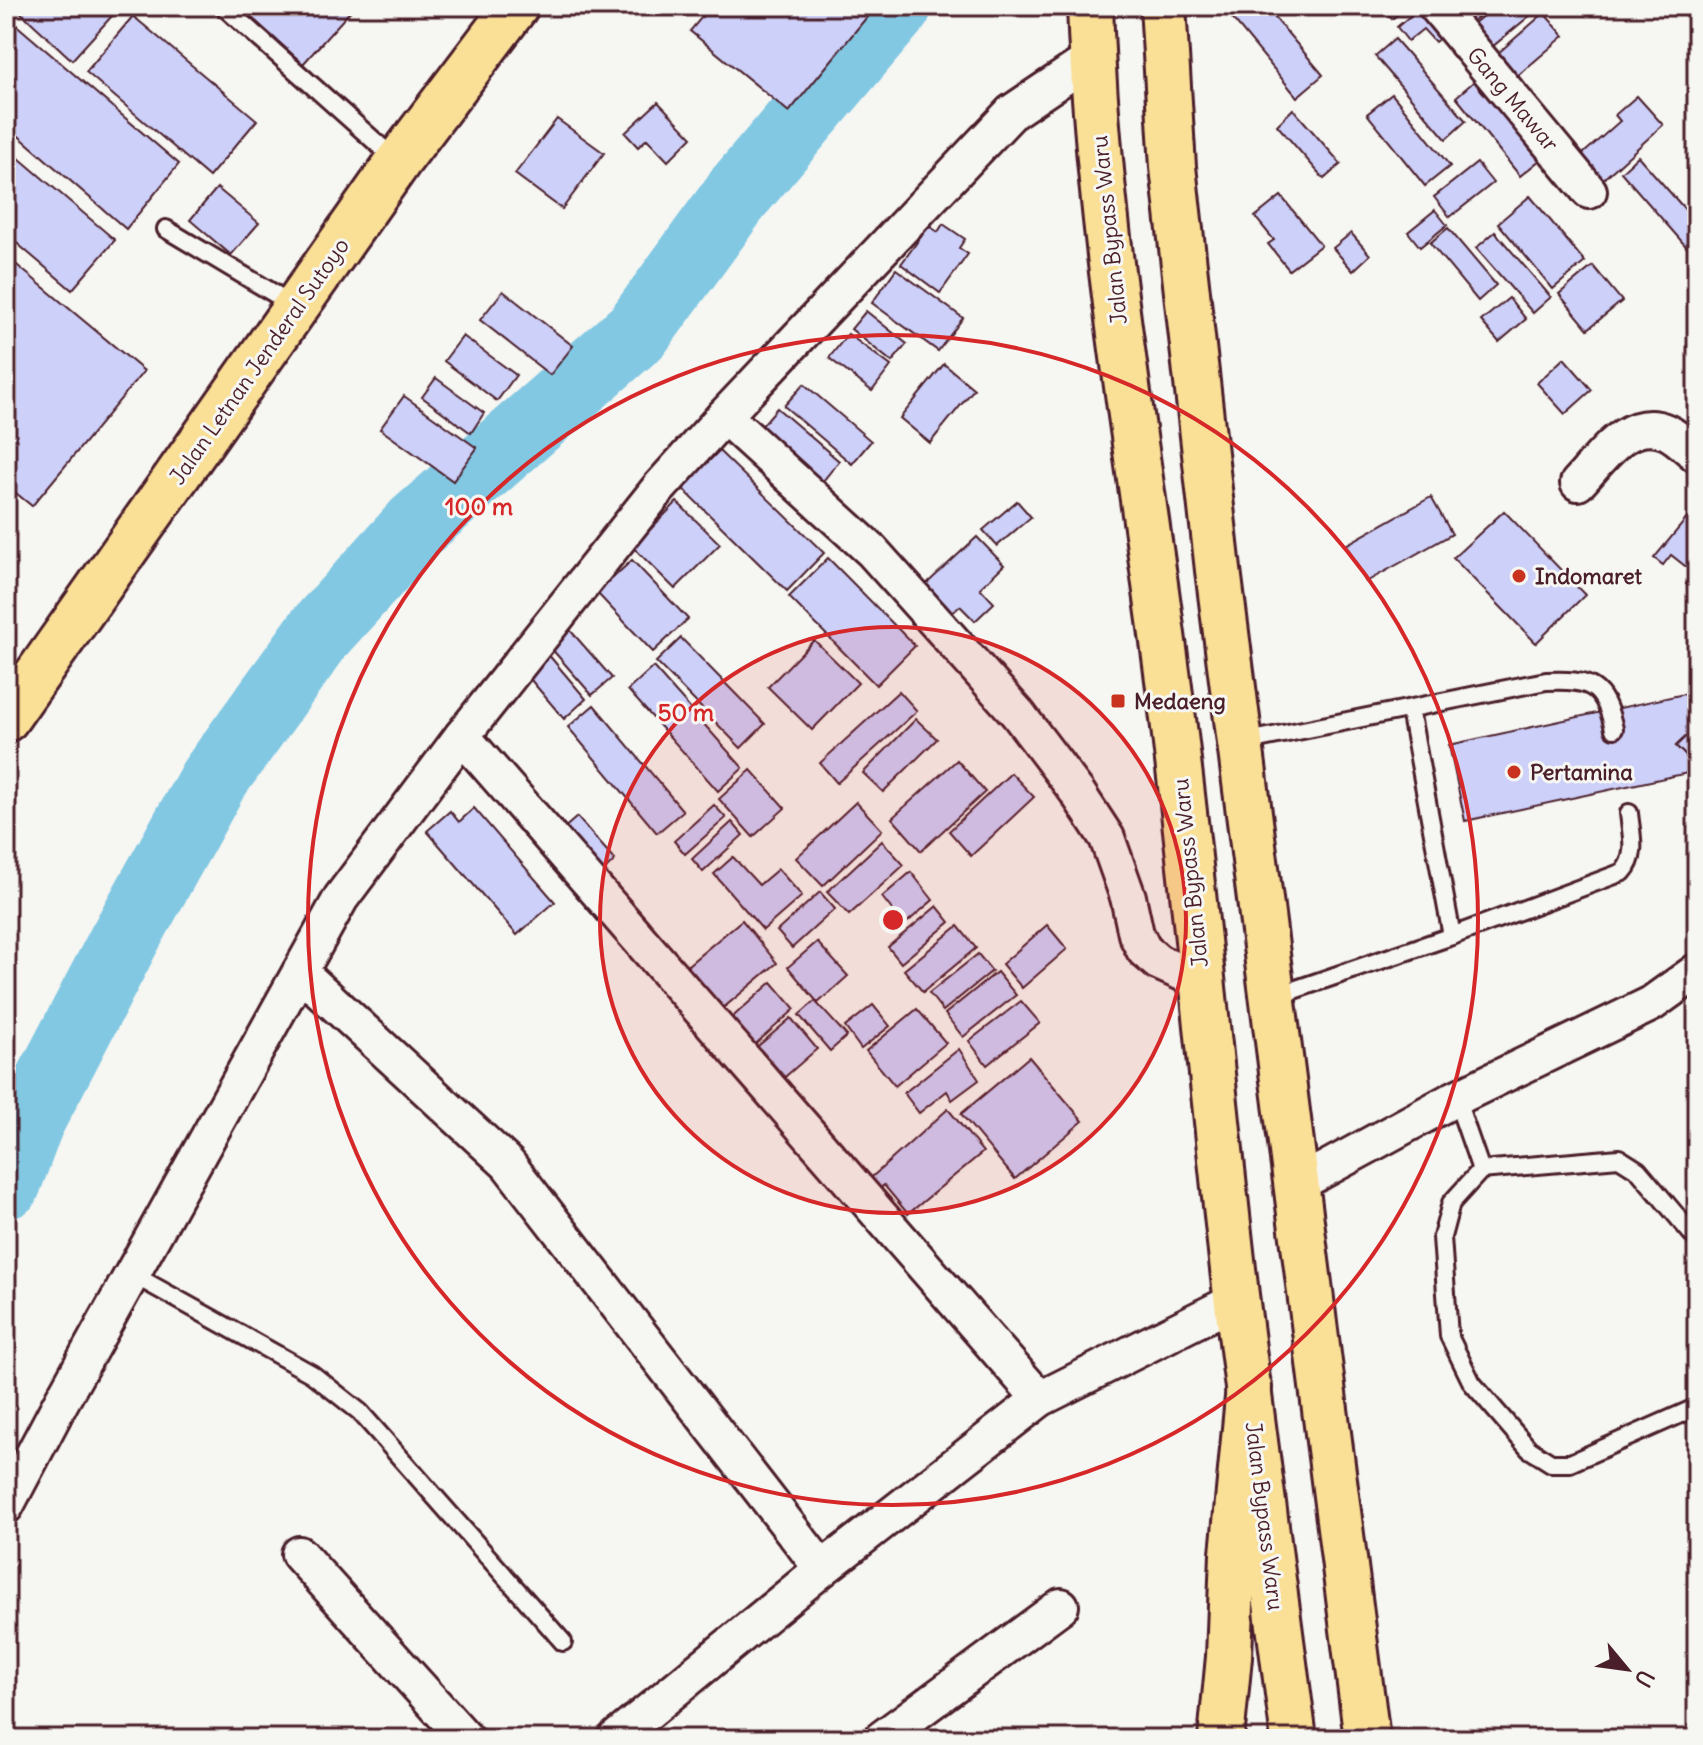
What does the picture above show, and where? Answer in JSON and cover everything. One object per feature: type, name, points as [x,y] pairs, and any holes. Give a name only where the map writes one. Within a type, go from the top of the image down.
[{"type":"highway","name":"Jalan Letnan Jenderal Sutoyo","points":[[6,719],[398,162],[516,6]]},
{"type":"highway","name":"Jalan Bypass Waru","points":[[1090,6],[1091,59],[1114,278],[1172,710],[1237,1300],[1294,1739]]},
{"type":"highway","points":[[1163,6],[1173,167],[1239,743],[1367,1739]]},
{"type":"highway","points":[[1221,1739],[1229,1657],[1233,1554],[1249,1387]]},
{"type":"street","name":"Gang Mawar","points":[[1436,6],[1589,191]]},
{"type":"street","points":[[6,1506],[341,898],[462,736],[659,488],[724,416],[1012,112],[1091,59]]},
{"type":"street","points":[[724,416],[872,551],[1018,714],[1077,792],[1107,838],[1128,897],[1136,934],[1144,950],[1158,962],[1202,982]]},
{"type":"street","points":[[1578,483],[1622,436],[1648,426],[1670,433],[1697,455]]},
{"type":"street","points":[[462,736],[1040,1399]]},
{"type":"street","points":[[1296,1185],[1456,1098],[1651,1004],[1697,971]]},
{"type":"street","points":[[300,972],[508,1164],[822,1569]]},
{"type":"street","points":[[615,1739],[822,1569],[1040,1399],[1237,1300]]},
{"type":"street","points":[[299,1554],[466,1739]]},
{"type":"street","points":[[881,1739],[1061,1606]]},
{"type":"lane","points":[[223,6],[398,162]]},
{"type":"lane","points":[[166,229],[297,307]]},
{"type":"lane","points":[[1239,743],[1546,681],[1576,681],[1598,692],[1607,701],[1614,729]]},
{"type":"lane","points":[[1410,710],[1452,936]]},
{"type":"lane","points":[[1272,998],[1452,936],[1623,872],[1633,852],[1629,813]]},
{"type":"lane","points":[[1456,1098],[1481,1170]]},
{"type":"lane","points":[[1697,1240],[1638,1170],[1619,1158],[1481,1170],[1451,1203],[1442,1237],[1449,1336],[1472,1383],[1529,1449],[1551,1463],[1570,1463],[1697,1407]]},
{"type":"lane","points":[[132,1274],[336,1390],[360,1412],[563,1642]]},
{"type":"building","points":[[121,6],[72,60],[16,8]]},
{"type":"building","points":[[239,6],[355,6],[303,64]]},
{"type":"building","points":[[711,6],[876,6],[789,112],[690,31]]},
{"type":"building","points":[[1222,6],[1265,6],[1323,75],[1297,97]]},
{"type":"building","points":[[1382,6],[1408,6],[1392,19]]},
{"type":"building","points":[[1422,6],[1451,29],[1435,42],[1423,29],[1408,41],[1397,27]]},
{"type":"building","points":[[1448,6],[1491,6],[1466,27]]},
{"type":"building","points":[[1495,6],[1528,6],[1533,13],[1492,47],[1473,24]]},
{"type":"building","points":[[1544,13],[1564,36],[1516,77],[1497,54]]},
{"type":"building","points":[[133,16],[257,120],[209,177],[86,72]]},
{"type":"building","points":[[7,17],[179,164],[126,229],[6,125]]},
{"type":"building","points":[[1395,39],[1466,121],[1446,139],[1375,56]]},
{"type":"building","points":[[1486,71],[1551,151],[1520,176],[1456,97]]},
{"type":"building","points":[[1392,94],[1450,166],[1425,186],[1367,114]]},
{"type":"building","points":[[1637,96],[1663,125],[1598,184],[1576,160],[1620,121],[1615,115]]},
{"type":"building","points":[[658,102],[692,137],[668,161],[647,139],[638,147],[625,133]]},
{"type":"building","points":[[1293,109],[1341,164],[1324,179],[1277,125]]},
{"type":"building","points":[[557,119],[604,153],[562,209],[515,174]]},
{"type":"building","points":[[6,147],[115,240],[72,290],[6,234]]},
{"type":"building","points":[[1638,156],[1697,223],[1697,259],[1621,172]]},
{"type":"building","points":[[1477,163],[1493,183],[1450,217],[1434,197]]},
{"type":"building","points":[[217,188],[259,223],[231,255],[190,220]]},
{"type":"building","points":[[1281,196],[1321,245],[1289,270],[1268,244],[1274,240],[1255,217]]},
{"type":"building","points":[[1530,196],[1585,262],[1553,289],[1498,223]]},
{"type":"building","points":[[1435,210],[1447,225],[1420,247],[1408,232]]},
{"type":"building","points":[[943,224],[965,239],[959,248],[968,254],[940,293],[901,264],[929,226],[938,232]]},
{"type":"building","points":[[1448,228],[1496,285],[1478,301],[1430,243]]},
{"type":"building","points":[[1495,232],[1551,297],[1533,313],[1476,248]]},
{"type":"building","points":[[1351,233],[1370,255],[1353,271],[1333,248]]},
{"type":"building","points":[[6,256],[144,371],[32,506],[6,485]]},
{"type":"building","points":[[1593,266],[1622,301],[1588,329],[1559,294]]},
{"type":"building","points":[[896,269],[963,318],[938,351],[872,303]]},
{"type":"building","points":[[503,291],[573,346],[550,375],[480,320]]},
{"type":"building","points":[[1509,298],[1526,319],[1499,342],[1481,321]]},
{"type":"building","points":[[866,311],[907,344],[892,362],[851,329]]},
{"type":"building","points":[[848,334],[891,366],[872,391],[829,358]]},
{"type":"building","points":[[463,336],[516,375],[497,401],[444,361]]},
{"type":"building","points":[[1564,358],[1592,390],[1565,414],[1537,383]]},
{"type":"building","points":[[944,364],[974,389],[930,443],[900,418]]},
{"type":"building","points":[[436,378],[484,413],[471,433],[422,397]]},
{"type":"building","points":[[804,384],[871,441],[852,464],[784,406]]},
{"type":"building","points":[[404,396],[477,448],[453,481],[380,429]]},
{"type":"building","points":[[777,408],[839,461],[823,481],[760,428]]},
{"type":"building","points":[[719,451],[824,553],[787,591],[682,488]]},
{"type":"building","points":[[1431,497],[1452,534],[1366,582],[1346,545]]},
{"type":"building","points":[[1017,501],[1031,517],[997,546],[983,530]]},
{"type":"building","points":[[677,502],[720,544],[675,589],[633,547]]},
{"type":"building","points":[[1697,506],[1697,568],[1694,573],[1671,555],[1663,565],[1654,558]]},
{"type":"building","name":"Indomaret","points":[[1504,511],[1585,595],[1536,643],[1453,558]]},
{"type":"building","points":[[977,537],[1004,565],[980,588],[994,603],[975,621],[960,606],[948,617],[922,588]]},
{"type":"building","points":[[828,558],[915,646],[876,685],[789,597]]},
{"type":"building","points":[[632,560],[688,619],[653,652],[597,593]]},
{"type":"building","points":[[1697,571],[1697,586],[1693,590],[1686,584]]},
{"type":"building","points":[[563,622],[612,678],[592,695],[543,639]]},
{"type":"building","points":[[681,638],[765,724],[741,748],[656,662]]},
{"type":"building","points":[[814,640],[858,683],[812,730],[768,687]]},
{"type":"building","points":[[547,653],[586,699],[564,719],[525,673]]},
{"type":"building","points":[[653,667],[743,768],[718,791],[628,690]]},
{"type":"building","points":[[899,691],[917,711],[837,783],[820,763]]},
{"type":"building","points":[[1684,694],[1697,706],[1697,726],[1676,746],[1697,767],[1697,771],[1465,821],[1449,745]]},
{"type":"building","points":[[594,705],[683,811],[657,833],[568,727]]},
{"type":"building","points":[[916,719],[937,739],[883,792],[863,773]]},
{"type":"building","points":[[1697,726],[1697,767],[1676,746]]},
{"type":"building","points":[[957,760],[985,792],[921,851],[892,818]]},
{"type":"building","points":[[751,770],[785,808],[753,837],[719,799]]},
{"type":"building","points":[[1011,773],[1034,797],[971,856],[949,831]]},
{"type":"building","points":[[856,802],[882,830],[823,886],[796,858]]},
{"type":"building","points":[[714,805],[726,818],[685,854],[674,841]]},
{"type":"building","points":[[474,808],[555,902],[517,935],[427,831],[450,811],[459,822]]},
{"type":"building","points":[[577,817],[615,860],[593,882],[554,837]]},
{"type":"building","points":[[732,822],[743,835],[703,872],[692,859]]},
{"type":"building","points":[[882,841],[904,865],[849,915],[827,892]]},
{"type":"building","points":[[733,857],[759,885],[778,869],[802,896],[763,930],[714,874]]},
{"type":"building","points":[[911,872],[933,900],[904,925],[882,897]]},
{"type":"building","points":[[820,892],[835,909],[792,948],[777,931]]},
{"type":"building","points":[[937,906],[950,922],[901,963],[888,947]]},
{"type":"building","points":[[742,920],[777,963],[710,1019],[675,976]]},
{"type":"building","points":[[1047,925],[1067,949],[1022,988],[1002,964]]},
{"type":"building","points":[[958,926],[976,948],[923,992],[904,970]]},
{"type":"building","points":[[817,942],[848,976],[818,1003],[788,967]]},
{"type":"building","points":[[978,954],[992,971],[943,1011],[929,993]]},
{"type":"building","points":[[997,972],[1016,995],[963,1037],[945,1014]]},
{"type":"building","points":[[772,982],[795,1009],[742,1056],[719,1029]]},
{"type":"building","points":[[815,1001],[847,1036],[830,1051],[799,1015]]},
{"type":"building","points":[[1021,1001],[1040,1023],[987,1065],[969,1041]]},
{"type":"building","points":[[873,1005],[890,1026],[861,1049],[845,1027]]},
{"type":"building","points":[[917,1009],[946,1043],[895,1086],[866,1051]]},
{"type":"building","points":[[791,1018],[817,1049],[771,1089],[745,1057]]},
{"type":"building","points":[[959,1049],[979,1080],[952,1100],[947,1091],[919,1113],[904,1093]]},
{"type":"building","points":[[1029,1057],[1083,1121],[1015,1179],[961,1114]]},
{"type":"building","points":[[948,1109],[983,1152],[908,1214],[884,1185],[874,1195],[864,1184]]},
{"type":"waterway","points":[[6,1184],[29,1122],[124,940],[213,780],[321,631],[417,525],[638,331],[740,191],[897,6]]},
{"type":"place","name":"Indomaret","points":[[1519,576]]},
{"type":"place","name":"Medaeng","points":[[1118,701]]},
{"type":"place","name":"Pertamina","points":[[1514,772]]}]
